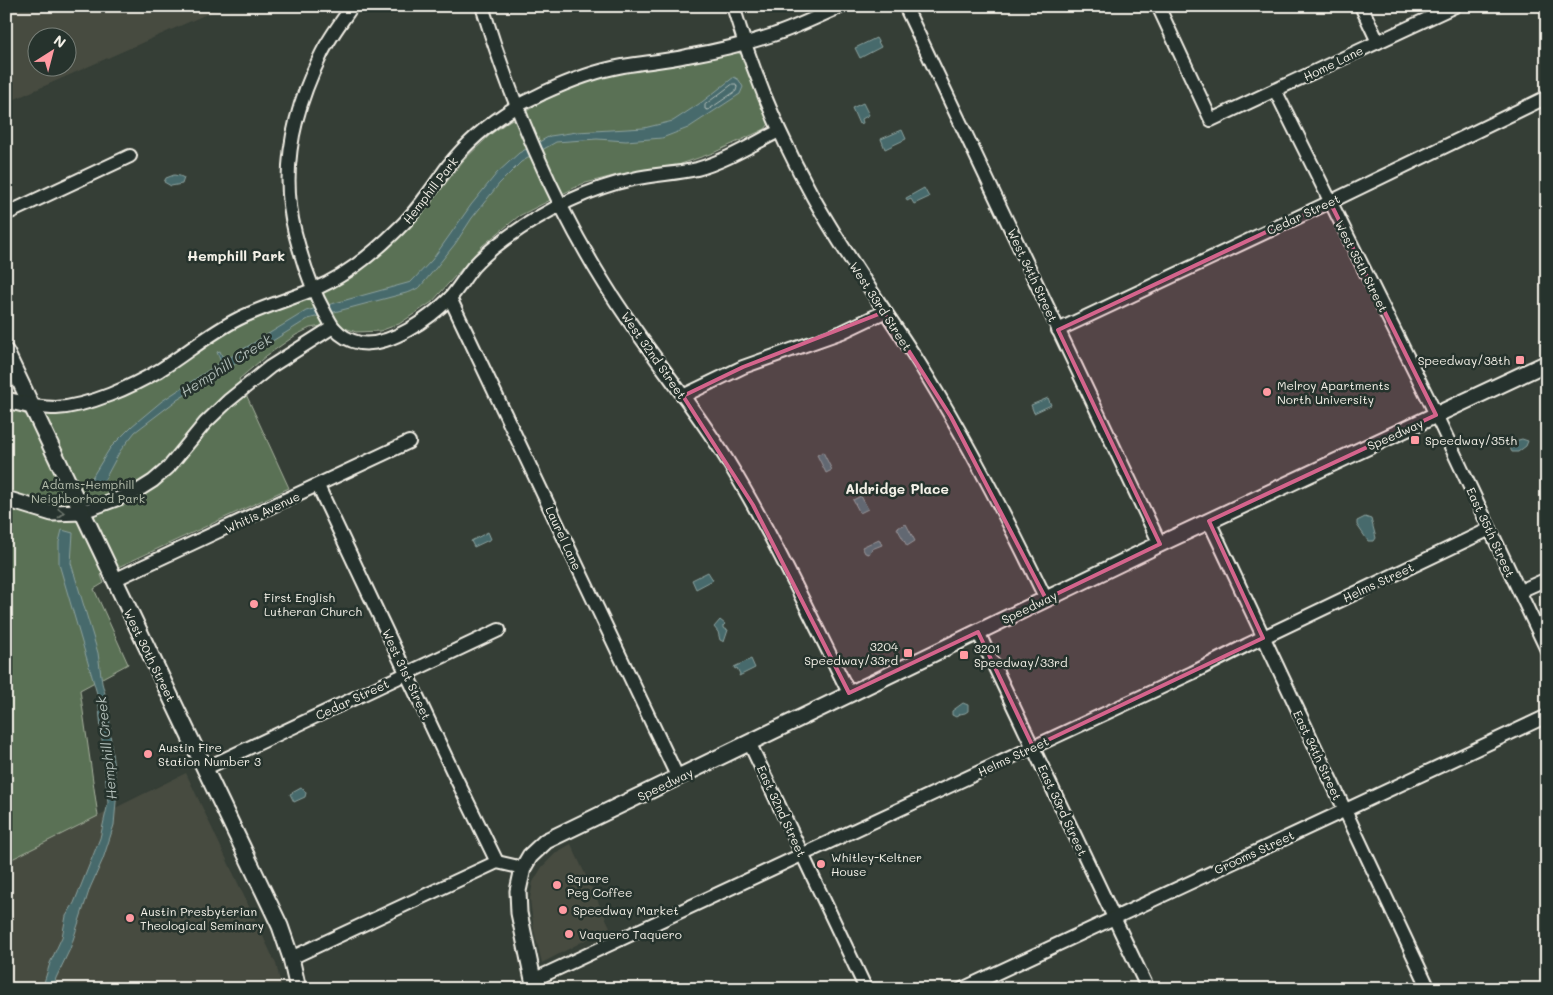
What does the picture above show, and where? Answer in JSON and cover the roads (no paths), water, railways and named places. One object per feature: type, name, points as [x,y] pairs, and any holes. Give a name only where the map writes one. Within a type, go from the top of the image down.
[{"type":"street","points":[[352,6],[320,56],[298,113],[291,145],[288,176],[289,203],[294,230],[314,290],[327,316],[351,340],[361,343],[375,343],[390,339],[412,328],[450,298],[475,266],[504,240],[561,204],[601,188],[634,179],[699,168],[727,157],[779,131]]},
{"type":"street","name":"West 32nd Street","points":[[482,6],[518,106],[540,160],[583,247],[606,286],[726,460],[753,505],[849,693]]},
{"type":"street","name":"West 33rd Street","points":[[733,6],[760,88],[779,131],[813,198],[951,417],[1011,528],[1046,599]]},
{"type":"street","name":"Hemphill Park","points":[[32,406],[55,408],[70,406],[90,401],[129,386],[161,369],[214,333],[238,320],[260,309],[314,290],[339,277],[400,228],[450,164],[488,124],[518,106],[582,76],[600,71],[684,57],[744,43],[795,27],[842,6]]},
{"type":"street","name":"West 34th Street","points":[[905,6],[1160,544]]},
{"type":"street","name":"Home Lane","points":[[1158,6],[1211,120],[1455,6]]},
{"type":"street","points":[[1361,6],[1378,42]]},
{"type":"street","name":"West 35th Street","points":[[1275,90],[1436,415]]},
{"type":"street","name":"Cedar Street","points":[[1058,330],[1547,97]]},
{"type":"street","points":[[6,214],[130,156]]},
{"type":"street","name":"Laurel Lane","points":[[450,298],[678,778]]},
{"type":"street","points":[[683,396],[743,367],[842,332],[884,312]]},
{"type":"street","points":[[6,499],[52,513],[82,512],[134,494],[154,481],[168,468],[205,422],[327,316]]},
{"type":"street","name":"West 30th Street","points":[[6,352],[280,926],[292,958],[298,989]]},
{"type":"street","name":"Speedway","points":[[523,868],[530,856],[546,841],[1160,544],[1547,363]]},
{"type":"street","points":[[6,400],[32,406]]},
{"type":"street","name":"East 35th Street","points":[[1436,415],[1547,650]]},
{"type":"street","name":"Whitis Avenue","points":[[114,580],[409,442]]},
{"type":"street","name":"West 31st Street","points":[[318,486],[497,862]]},
{"type":"street","name":"East 34th Street","points":[[1209,521],[1429,989]]},
{"type":"street","name":"Helms Street","points":[[534,984],[802,854],[1263,638],[1490,528]]},
{"type":"street","points":[[1520,592],[1547,579]]},
{"type":"street","name":"Cedar Street","points":[[204,769],[500,630]]},
{"type":"street","name":"East 33rd Street","points":[[978,632],[1148,989]]},
{"type":"street","name":"Grooms Street","points":[[962,989],[1547,716]]},
{"type":"street","name":"East 32nd Street","points":[[749,742],[866,989]]},
{"type":"street","points":[[292,958],[497,862],[523,868],[519,880],[518,903],[534,984]]},
{"type":"water","points":[[876,38],[881,47],[860,58],[855,48]]},
{"type":"water","name":"Hemphill Creek","points":[[734,77],[739,80],[743,87],[740,94],[688,128],[662,138],[626,141],[597,139],[556,142],[521,162],[499,184],[472,218],[455,244],[420,287],[410,292],[308,319],[177,400],[135,432],[120,451],[105,479],[97,489],[88,484],[110,448],[132,426],[162,401],[221,362],[217,352],[220,351],[222,356],[227,359],[306,311],[411,282],[432,260],[471,205],[497,173],[519,153],[550,136],[577,132],[644,128],[673,121],[702,102]]},
{"type":"water","points":[[863,103],[869,115],[862,119],[863,123],[859,124],[852,108]]},
{"type":"water","points":[[902,130],[906,139],[885,149],[881,139]]},
{"type":"water","points":[[174,175],[184,178],[182,184],[171,186],[164,182],[166,178]]},
{"type":"water","points":[[924,188],[929,197],[914,204],[911,199],[907,201],[906,198]]},
{"type":"water","points":[[1048,398],[1051,405],[1034,413],[1031,405]]},
{"type":"water","points":[[1522,439],[1528,441],[1526,446],[1518,452],[1512,452],[1510,448],[1511,442]]},
{"type":"water","points":[[823,452],[832,470],[826,473],[817,455]]},
{"type":"water","points":[[861,496],[868,509],[860,513],[853,500]]},
{"type":"water","points":[[1365,517],[1371,519],[1376,538],[1374,541],[1368,541],[1357,525],[1357,521]]},
{"type":"water","points":[[906,524],[915,541],[907,546],[897,528]]},
{"type":"water","name":"Hemphill Creek","points":[[62,530],[73,533],[71,563],[98,653],[102,683],[109,708],[111,746],[117,791],[114,825],[103,859],[90,888],[70,949],[56,978],[53,989],[42,989],[50,963],[62,937],[66,916],[74,903],[100,838],[108,803],[98,697],[59,564],[59,542]]},
{"type":"water","points":[[488,532],[491,539],[474,547],[471,541]]},
{"type":"water","points":[[879,539],[882,545],[872,549],[869,554],[865,553],[862,547]]},
{"type":"water","points":[[708,572],[713,580],[696,589],[692,580]]},
{"type":"water","points":[[720,620],[725,624],[723,628],[728,630],[724,642],[720,640],[718,632],[714,627]]},
{"type":"water","points":[[751,659],[755,668],[739,676],[737,668],[735,669],[734,667]]},
{"type":"water","points":[[963,703],[968,705],[968,711],[956,717],[952,715],[952,711]]},
{"type":"water","points":[[301,788],[306,793],[305,797],[294,802],[290,794]]},
{"type":"place","name":"Speedway/38th","points":[[1520,360]]},
{"type":"place","name":"Melroy Apartments North University","points":[[1267,392]]},
{"type":"place","name":"Speedway/35th","points":[[1415,440]]},
{"type":"place","name":"First English Lutheran Church","points":[[254,604]]},
{"type":"place","name":"3204 Speedway/33rd","points":[[908,653]]},
{"type":"place","name":"3201 Speedway/33rd","points":[[964,655]]},
{"type":"place","name":"Austin Fire Station Number 3","points":[[148,754]]},
{"type":"place","name":"Whitley-Keltner House","points":[[821,864]]},
{"type":"place","name":"Square Peg Coffee","points":[[557,885]]},
{"type":"place","name":"Speedway Market","points":[[563,910]]},
{"type":"place","name":"Austin Presbyterian Theological Seminary","points":[[130,918]]},
{"type":"place","name":"Vaquero Taquero","points":[[569,934]]},
{"type":"district","name":"Hemphill Park","points":[[236,255]]},
{"type":"district","name":"Aldridge Place","points":[[897,488]]},
{"type":"park label","name":"Adams-Hemphill Neighborhood Park","points":[[88,491]]}]
